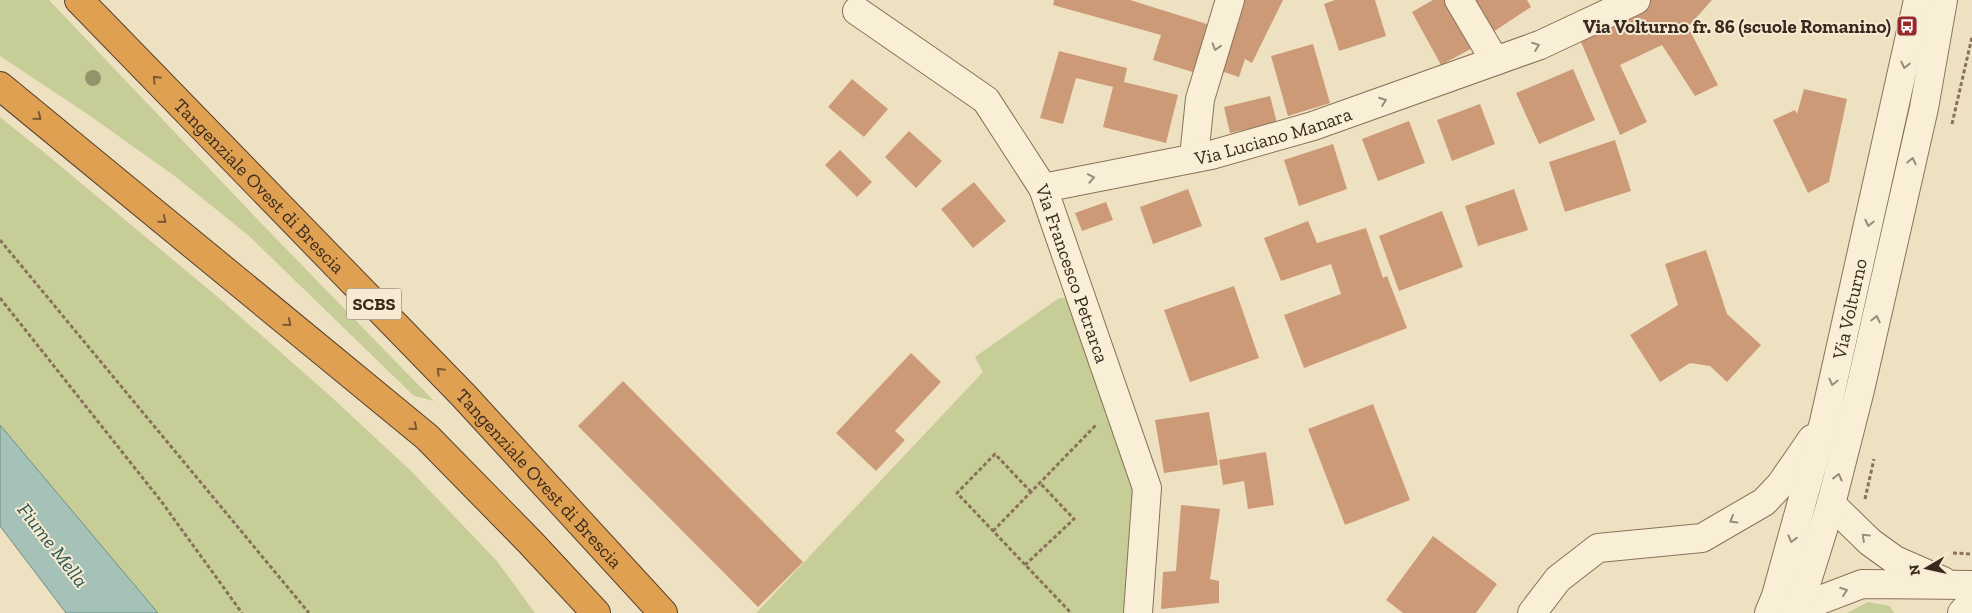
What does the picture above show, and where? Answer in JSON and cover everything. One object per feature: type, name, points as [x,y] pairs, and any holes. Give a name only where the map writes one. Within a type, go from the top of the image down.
[{"type":"highway","name":"Tangenziale Ovest di Brescia","points":[[79,0],[464,396],[663,613]]},
{"type":"highway","points":[[0,86],[427,437],[530,542],[596,613]]},
{"type":"highway","points":[[530,542],[574,613]]},
{"type":"street","points":[[1194,157],[1200,99],[1230,0]]},
{"type":"street","points":[[1459,0],[1495,61]]},
{"type":"street","name":"Via Luciano Manara","points":[[1044,188],[1211,155],[1314,126],[1540,45],[1636,0]]},
{"type":"street","name":"Via Volturno","points":[[1769,613],[1776,596],[1824,422],[1918,0]]},
{"type":"street","name":"Via Volturno","points":[[1798,610],[1831,504],[1860,390],[1922,118],[1943,0]]},
{"type":"street","name":"Via Francesco Petrarca","points":[[857,11],[986,100],[1044,188],[1147,488],[1138,613]]},
{"type":"street","points":[[1532,613],[1558,579],[1598,548],[1702,538],[1764,502],[1781,484],[1824,422]]},
{"type":"street","points":[[1831,504],[1870,542],[1895,560],[1966,591]]},
{"type":"street","points":[[1798,610],[1862,584],[1966,591]]},
{"type":"street","points":[[1962,613],[1966,591]]},
{"type":"path","points":[[1950,133],[1972,37]]},
{"type":"path","points":[[0,240],[309,613]]},
{"type":"path","points":[[0,298],[161,501],[242,613]]},
{"type":"path","points":[[993,531],[1097,424]]},
{"type":"path","points":[[1863,507],[1876,449]]},
{"type":"path","points":[[1031,492],[994,454],[957,493],[1071,613]]},
{"type":"path","points":[[1026,565],[1074,519],[1040,483]]},
{"type":"green space","points":[[0,0],[49,0],[260,222],[434,401],[414,396],[249,236],[176,177],[86,113],[0,56]]},
{"type":"green space","points":[[0,117],[220,299],[327,393],[410,470],[496,560],[535,613],[158,613],[0,425]]},
{"type":"green space","points":[[1059,298],[1072,298],[1132,475],[1135,501],[1130,613],[756,613],[983,372],[975,357]]},
{"type":"green space","points":[[1868,602],[1890,606],[1894,613],[1847,613]]},
{"type":"water","name":"Fiume Mella","points":[[0,425],[158,613],[66,613],[0,526]]},
{"type":"building","points":[[1054,0],[1130,0],[1210,25],[1196,73],[1153,60],[1161,35],[1053,5]]},
{"type":"building","points":[[1241,0],[1283,0],[1252,63],[1245,59],[1239,77],[1215,69]]},
{"type":"building","points":[[1335,0],[1375,0],[1386,36],[1339,51],[1324,4]]},
{"type":"building","points":[[1433,0],[1453,0],[1478,45],[1441,65],[1412,12]]},
{"type":"building","points":[[1472,0],[1527,0],[1531,7],[1493,32]]},
{"type":"building","points":[[1650,0],[1712,0],[1688,27],[1718,85],[1695,96],[1662,45],[1620,65],[1647,122],[1620,135],[1581,42]]},
{"type":"building","points":[[1313,44],[1330,103],[1288,116],[1271,56]]},
{"type":"building","points":[[1059,51],[1127,68],[1124,82],[1178,95],[1166,143],[1103,127],[1113,87],[1076,78],[1063,124],[1040,118]]},
{"type":"building","points":[[1573,69],[1595,120],[1539,144],[1516,93]]},
{"type":"building","points":[[852,79],[888,109],[864,137],[828,107]]},
{"type":"building","points":[[1804,89],[1847,99],[1829,182],[1808,193],[1773,120],[1795,110],[1797,114]]},
{"type":"building","points":[[1270,96],[1277,123],[1230,133],[1224,107]]},
{"type":"building","points":[[1480,104],[1495,144],[1452,161],[1437,120]]},
{"type":"building","points":[[1409,121],[1425,163],[1378,181],[1362,139]]},
{"type":"building","points":[[909,131],[942,161],[916,188],[885,157]]},
{"type":"building","points":[[1615,140],[1631,191],[1565,212],[1549,162]]},
{"type":"building","points":[[1333,144],[1347,189],[1299,206],[1284,160]]},
{"type":"building","points":[[840,150],[872,182],[857,197],[825,165]]},
{"type":"building","points":[[974,182],[1006,221],[973,248],[941,209]]},
{"type":"building","points":[[1188,189],[1202,226],[1153,244],[1140,207]]},
{"type":"building","points":[[1514,189],[1528,230],[1478,246],[1465,206]]},
{"type":"building","points":[[1106,202],[1113,220],[1082,231],[1075,213]]},
{"type":"building","points":[[1442,211],[1463,267],[1399,291],[1379,236]]},
{"type":"building","points":[[1308,221],[1317,243],[1366,228],[1383,278],[1387,276],[1407,328],[1304,368],[1284,315],[1341,294],[1331,264],[1281,281],[1264,238]]},
{"type":"building","points":[[1706,250],[1727,314],[1761,345],[1727,382],[1710,366],[1690,363],[1660,382],[1630,335],[1678,305],[1665,264]]},
{"type":"building","points":[[1234,286],[1259,358],[1190,382],[1164,310]]},
{"type":"building","points":[[911,353],[941,382],[895,431],[905,440],[876,471],[836,433]]},
{"type":"building","points":[[623,381],[803,562],[758,607],[578,426]]},
{"type":"building","points":[[1373,404],[1410,500],[1345,525],[1308,429]]},
{"type":"building","points":[[1209,412],[1218,465],[1164,473],[1155,420]]},
{"type":"building","points":[[1266,452],[1274,505],[1248,509],[1244,481],[1223,485],[1219,460]]},
{"type":"building","points":[[1181,505],[1220,509],[1210,579],[1219,581],[1219,603],[1161,609],[1163,572],[1176,571]]},
{"type":"building","points":[[1433,536],[1497,584],[1476,613],[1403,613],[1386,600]]},
{"type":"place","name":"Via Volturno fr. 86 (scuole Romanino)","points":[[1907,26]]}]
